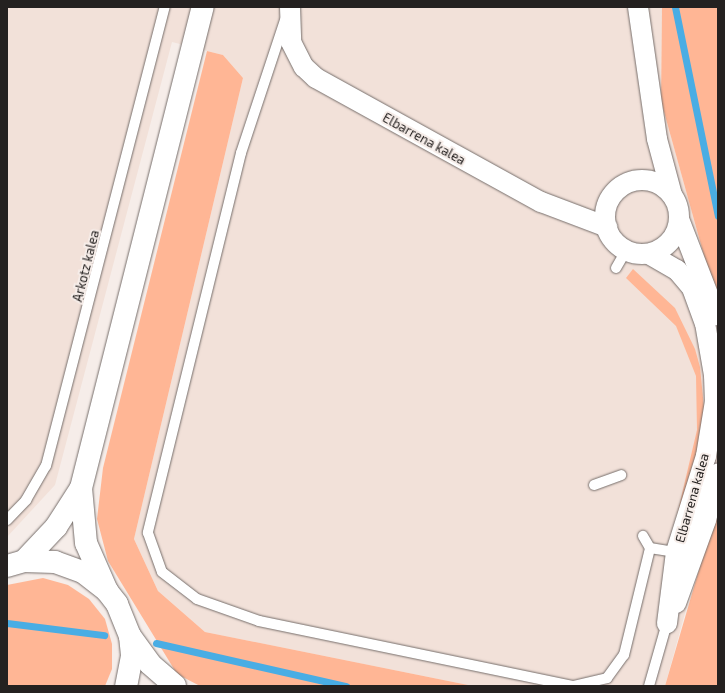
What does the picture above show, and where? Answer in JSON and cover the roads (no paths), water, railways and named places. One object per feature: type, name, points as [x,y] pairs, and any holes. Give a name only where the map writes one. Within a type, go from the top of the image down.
[{"type":"street","points":[[16,563],[56,527],[81,488],[203,7]]},
{"type":"street","name":"Elbarrena kalea","points":[[290,7],[291,42],[304,67],[316,78],[541,202],[607,228]]},
{"type":"street","points":[[638,7],[657,139],[679,218],[701,268],[718,325]]},
{"type":"street","points":[[626,251],[616,244],[607,228],[606,210],[610,199],[628,183],[652,182],[672,195]]},
{"type":"street","points":[[649,254],[670,242],[679,218]]},
{"type":"street","name":"Elbarrena kalea","points":[[626,251],[649,254],[677,270],[692,288],[705,323],[714,375],[715,402],[706,456],[676,552],[667,623]]},
{"type":"street","name":"Elbarrena kalea","points":[[676,552],[718,474]]},
{"type":"street","name":"Elbarrena kalea","points":[[667,623],[706,520],[718,474]]},
{"type":"street","points":[[81,488],[86,543],[107,590],[117,604],[130,636],[150,664],[175,686]]},
{"type":"street","points":[[16,563],[55,562],[83,572],[107,590]]},
{"type":"street","points":[[126,686],[132,656],[130,636]]},
{"type":"lane","name":"Arkotz kalea","points":[[7,520],[26,500],[46,466],[166,7]]},
{"type":"lane","points":[[290,7],[241,153],[148,534],[162,572],[198,599],[259,620],[572,686],[607,678],[624,655],[650,548],[643,536]]},
{"type":"lane","points":[[616,268],[626,251]]},
{"type":"lane","points":[[594,485],[621,475]]},
{"type":"lane","points":[[650,548],[676,552]]},
{"type":"lane","name":"Elbarrena kalea","points":[[649,686],[667,623]]},
{"type":"waterway","points":[[675,7],[718,216]]},
{"type":"waterway","points":[[7,623],[104,635]]},
{"type":"waterway","points":[[156,643],[346,686]]}]
